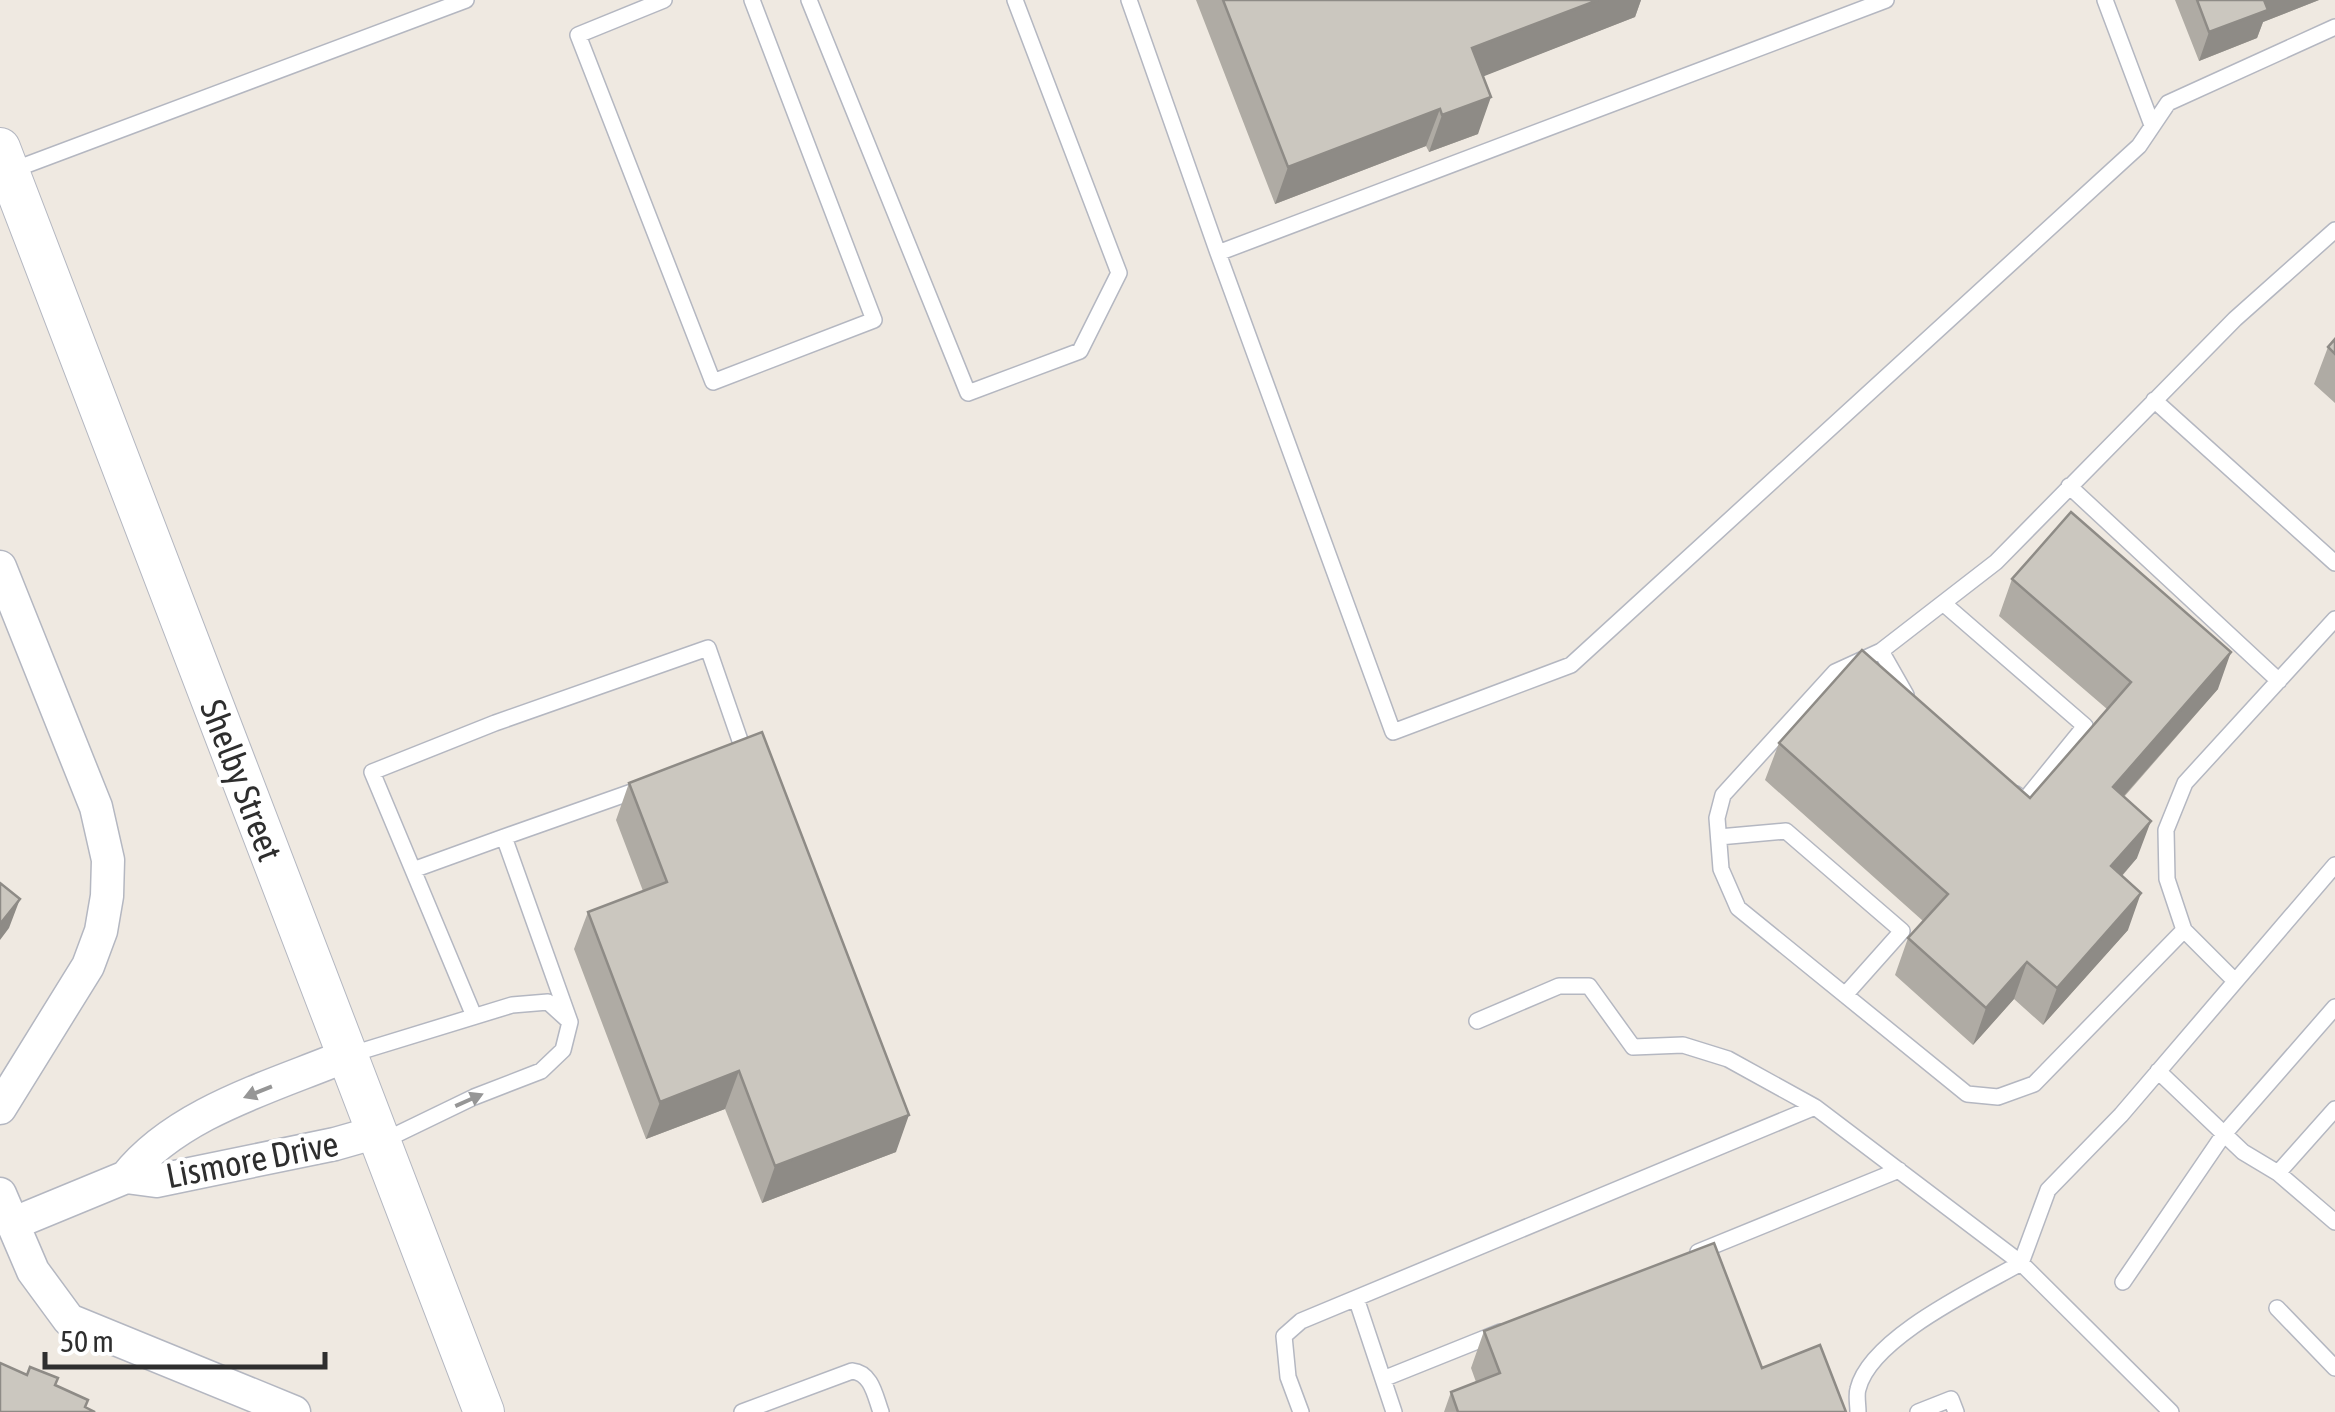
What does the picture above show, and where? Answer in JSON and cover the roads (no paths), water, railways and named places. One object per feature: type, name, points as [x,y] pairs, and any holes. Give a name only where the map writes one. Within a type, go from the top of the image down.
[{"type":"street","name":"Shelby Street","points":[[4,160],[484,1412]]},
{"type":"street","points":[[0,567],[96,807],[106,843],[108,878],[105,915],[88,966],[0,1108]]},
{"type":"street","name":"Lismore Drive","points":[[12,1224],[126,1176],[142,1156],[202,1116],[348,1056]]},
{"type":"street","name":"Lismore Drive","points":[[126,1176],[156,1181],[380,1137]]},
{"type":"street","points":[[0,1194],[33,1270],[69,1320],[294,1412]]},
{"type":"lane","points":[[4,160],[466,0]]},
{"type":"lane","points":[[664,0],[578,35],[713,382],[874,320],[752,0]]},
{"type":"lane","points":[[809,0],[968,393],[1080,351],[1119,272],[1015,0]]},
{"type":"lane","points":[[1129,0],[1394,732],[1571,665],[2139,146],[2168,103],[2335,27]]},
{"type":"lane","points":[[1218,253],[1886,0]]},
{"type":"lane","points":[[2105,0],[2152,125]]},
{"type":"lane","points":[[2184,930],[2034,1084],[1998,1097],[1966,1094],[1738,908],[1721,869],[1717,818],[1722,795],[1834,672],[1882,651],[1996,562],[2235,318],[2335,230]]},
{"type":"lane","points":[[2154,400],[2335,563]]},
{"type":"lane","points":[[2069,486],[2279,681]]},
{"type":"lane","points":[[1943,603],[2085,726],[2024,801],[2011,789]]},
{"type":"lane","points":[[2235,981],[2184,930],[2167,879],[2166,830],[2186,782],[2331,630]]},
{"type":"lane","points":[[474,1016],[372,772],[494,723],[708,648],[744,752],[726,759]]},
{"type":"lane","points":[[1882,651],[1903,692],[1916,704]]},
{"type":"lane","points":[[413,870],[652,785]]},
{"type":"lane","points":[[1719,837],[1786,830],[1902,930],[1844,995]]},
{"type":"lane","points":[[380,1137],[541,1071],[564,1050],[570,1022],[504,837]]},
{"type":"lane","points":[[1858,1412],[1857,1390],[1873,1358],[1919,1322],[2021,1263],[2048,1190],[2122,1115],[2335,864]]},
{"type":"lane","points":[[1477,1021],[1559,986],[1590,986],[1634,1047],[1683,1046],[1728,1059],[1815,1107],[2021,1263],[2170,1412]]},
{"type":"lane","points":[[348,1056],[512,1005],[548,1002],[570,1022]]},
{"type":"lane","points":[[2123,1282],[2224,1134],[2335,1008]]},
{"type":"lane","points":[[2158,1072],[2243,1152],[2278,1173],[2335,1222]]},
{"type":"lane","points":[[1301,1412],[1288,1377],[1284,1336],[1300,1322],[1815,1107]]},
{"type":"lane","points":[[2278,1173],[2335,1109]]},
{"type":"lane","points":[[1678,1260],[1899,1170]]},
{"type":"lane","points":[[1356,1298],[1394,1412]]},
{"type":"lane","points":[[2277,1308],[2335,1368]]},
{"type":"lane","points":[[1383,1379],[1512,1327]]},
{"type":"lane","points":[[742,1412],[852,1371],[868,1376],[880,1412]]},
{"type":"lane","points":[[1918,1412],[1951,1400],[1956,1412]]}]
